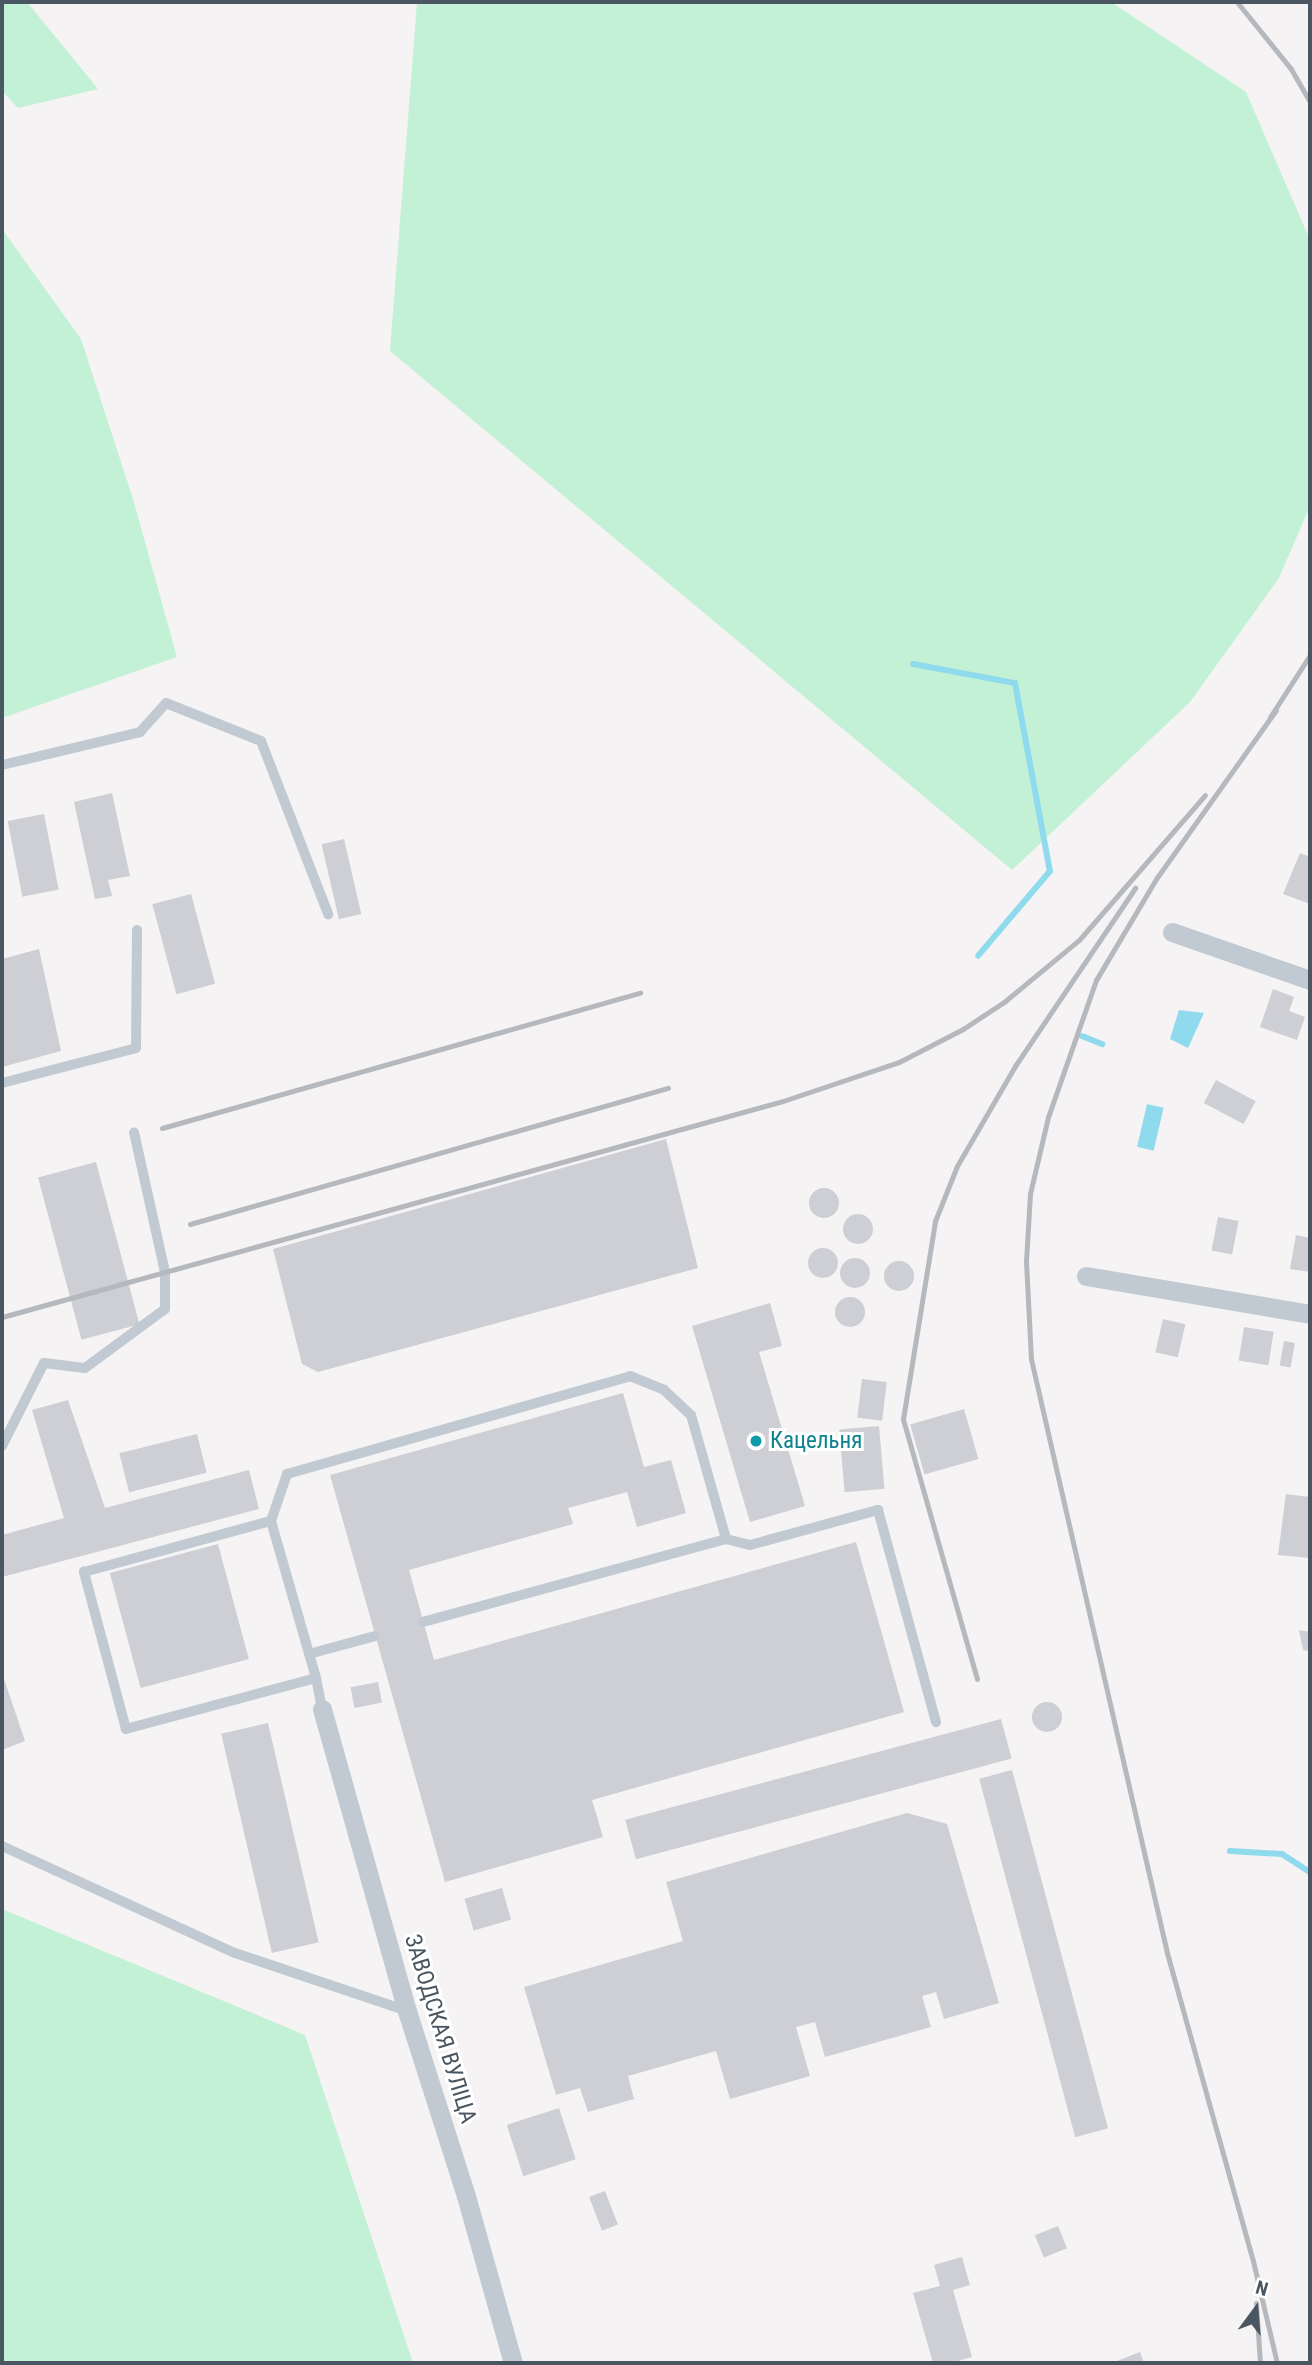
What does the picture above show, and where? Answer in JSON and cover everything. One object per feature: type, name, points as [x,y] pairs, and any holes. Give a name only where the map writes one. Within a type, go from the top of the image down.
[{"type":"street","points":[[1171,932],[1310,980]]},
{"type":"street","points":[[1086,1276],[1310,1314]]},
{"type":"street","name":"ЗАВОДСКАЯ ВУЛІЦА","points":[[322,1709],[407,2011],[466,2196],[513,2363]]},
{"type":"lane","points":[[2,765],[140,732],[166,702],[261,741],[328,914]]},
{"type":"lane","points":[[2,1083],[136,1048],[137,930]]},
{"type":"lane","points":[[2,1446],[44,1363],[85,1368],[165,1309],[165,1272],[134,1132]]},
{"type":"lane","points":[[322,1709],[316,1678],[271,1521],[286,1474],[630,1376],[664,1390],[691,1415],[726,1539]]},
{"type":"lane","points":[[423,1622],[726,1539],[750,1545],[878,1510],[936,1722]]},
{"type":"lane","points":[[271,1521],[84,1572],[126,1729],[316,1678]]},
{"type":"lane","points":[[309,1654],[375,1636]]},
{"type":"lane","points":[[2,1846],[235,1953],[407,2011]]},
{"type":"green space","points":[[2,2],[27,2],[98,89],[18,108],[2,91]]},
{"type":"green space","points":[[417,2],[1111,2],[1246,92],[1310,240],[1310,506],[1279,578],[1190,702],[1012,870],[390,351]]},
{"type":"green space","points":[[2,229],[81,339],[133,499],[177,657],[2,718]]},
{"type":"green space","points":[[2,1909],[305,2035],[413,2363],[2,2363]]},
{"type":"water","points":[[1179,1010],[1204,1013],[1188,1048],[1170,1039]]},
{"type":"water","points":[[1147,1104],[1164,1108],[1154,1151],[1137,1147]]},
{"type":"building","points":[[112,793],[130,876],[108,880],[112,896],[95,899],[74,802]]},
{"type":"building","points":[[44,814],[59,890],[22,897],[8,821]]},
{"type":"building","points":[[344,839],[361,914],[339,919],[322,844]]},
{"type":"building","points":[[1300,853],[1310,857],[1310,904],[1283,894]]},
{"type":"building","points":[[191,894],[215,984],[176,994],[152,904]]},
{"type":"building","points":[[39,949],[61,1051],[2,1067],[2,959]]},
{"type":"building","points":[[1273,989],[1294,997],[1289,1011],[1305,1017],[1297,1040],[1260,1027]]},
{"type":"building","points":[[1216,1080],[1256,1101],[1244,1124],[1204,1103]]},
{"type":"building","points":[[666,1139],[698,1268],[318,1372],[302,1364],[273,1249]]},
{"type":"building","points":[[96,1162],[139,1324],[82,1340],[38,1178]]},
{"type":"building","points":[[824,1188],[830,1189],[838,1197],[838,1209],[830,1217],[824,1218],[818,1217],[810,1209],[809,1203],[810,1197],[818,1189]]},
{"type":"building","points":[[858,1214],[864,1215],[872,1223],[872,1235],[864,1243],[858,1244],[852,1243],[844,1235],[843,1229],[844,1223],[852,1215]]},
{"type":"building","points":[[1218,1217],[1239,1221],[1232,1254],[1212,1250]]},
{"type":"building","points":[[1296,1235],[1310,1238],[1310,1272],[1290,1269]]},
{"type":"building","points":[[823,1248],[829,1249],[837,1257],[837,1269],[829,1277],[823,1278],[817,1277],[809,1269],[808,1263],[809,1257],[817,1249]]},
{"type":"building","points":[[855,1258],[861,1259],[869,1267],[869,1279],[861,1287],[855,1288],[849,1287],[841,1279],[840,1273],[841,1267],[849,1259]]},
{"type":"building","points":[[899,1261],[905,1262],[913,1270],[913,1282],[905,1290],[899,1291],[893,1290],[885,1282],[884,1276],[885,1270],[893,1262]]},
{"type":"building","points":[[850,1297],[856,1298],[864,1306],[864,1318],[856,1326],[850,1327],[844,1326],[836,1318],[835,1312],[836,1306],[844,1298]]},
{"type":"building","name":"Кацельня","points":[[770,1303],[782,1346],[759,1352],[805,1506],[750,1522],[692,1326]]},
{"type":"building","points":[[1163,1319],[1185,1324],[1178,1357],[1155,1352]]},
{"type":"building","points":[[1244,1327],[1274,1332],[1268,1365],[1239,1361]]},
{"type":"building","points":[[1284,1341],[1295,1343],[1290,1368],[1280,1366]]},
{"type":"building","points":[[862,1379],[887,1382],[882,1421],[857,1418]]},
{"type":"building","points":[[623,1393],[644,1467],[671,1460],[686,1513],[637,1527],[627,1492],[568,1508],[573,1524],[409,1570],[434,1660],[856,1542],[904,1712],[592,1800],[603,1837],[445,1882],[330,1475]]},
{"type":"building","points":[[68,1400],[105,1508],[249,1470],[259,1509],[2,1577],[2,1535],[64,1518],[32,1410]]},
{"type":"building","points":[[964,1409],[978,1459],[925,1474],[910,1424]]},
{"type":"building","points":[[879,1426],[884,1489],[845,1492],[839,1429]]},
{"type":"building","points":[[197,1434],[207,1473],[129,1492],[119,1453]]},
{"type":"building","points":[[1286,1494],[1310,1497],[1310,1558],[1278,1555]]},
{"type":"building","points":[[218,1544],[249,1659],[141,1688],[110,1573]]},
{"type":"building","points":[[1299,1630],[1310,1632],[1310,1651],[1303,1650]]},
{"type":"building","points":[[2,1673],[25,1741],[2,1750]]},
{"type":"building","points":[[378,1682],[382,1703],[355,1708],[351,1687]]},
{"type":"building","points":[[1047,1702],[1053,1703],[1061,1711],[1061,1723],[1053,1731],[1047,1732],[1041,1731],[1033,1723],[1032,1717],[1033,1711],[1041,1703]]},
{"type":"building","points":[[1001,1719],[1012,1759],[636,1859],[625,1820]]},
{"type":"building","points":[[268,1723],[319,1942],[272,1953],[221,1734]]},
{"type":"building","points":[[1012,1770],[1108,2128],[1075,2137],[979,1779]]},
{"type":"building","points":[[907,1813],[947,1824],[999,2003],[944,2019],[936,1992],[922,1996],[931,2027],[825,2057],[815,2022],[796,2027],[810,2076],[730,2099],[716,2051],[628,2076],[634,2099],[588,2112],[580,2088],[556,2095],[524,1987],[683,1941],[666,1882]]},
{"type":"building","points":[[502,1888],[511,1920],[474,1930],[465,1899]]},
{"type":"building","points":[[559,2108],[576,2159],[523,2176],[507,2125]]},
{"type":"building","points":[[605,2191],[618,2225],[602,2231],[589,2197]]},
{"type":"building","points":[[1058,2226],[1067,2248],[1044,2258],[1035,2235]]},
{"type":"building","points":[[962,2257],[970,2285],[953,2290],[972,2357],[951,2363],[933,2363],[913,2293],[940,2286],[934,2265]]},
{"type":"building","points":[[1140,2352],[1144,2363],[1117,2361]]},
{"type":"waterway","points":[[913,664],[1015,683],[1050,871],[978,956]]},
{"type":"waterway","points":[[1082,1036],[1102,1044]]},
{"type":"waterway","points":[[1230,1851],[1282,1854],[1310,1872]]},
{"type":"railway","points":[[1237,2],[1291,69],[1310,102]]},
{"type":"railway","points":[[1270,717],[1310,655]]},
{"type":"railway","points":[[1276,710],[1156,879],[1096,980],[1048,1117],[1030,1194],[1026,1261],[1031,1359],[1167,1953],[1253,2261],[1277,2363]]},
{"type":"railway","points":[[2,1317],[783,1101],[899,1062],[963,1029],[1004,1002],[1079,940],[1205,795]]},
{"type":"railway","points":[[977,1679],[903,1419],[935,1221],[957,1166],[1015,1066],[1135,888]]},
{"type":"railway","points":[[162,1128],[640,993]]},
{"type":"railway","points":[[190,1224],[668,1088]]},
{"type":"railway","points":[[1256,2303],[1260,2363]]},
{"type":"place","name":"Кацельня","points":[[756,1441]]}]
